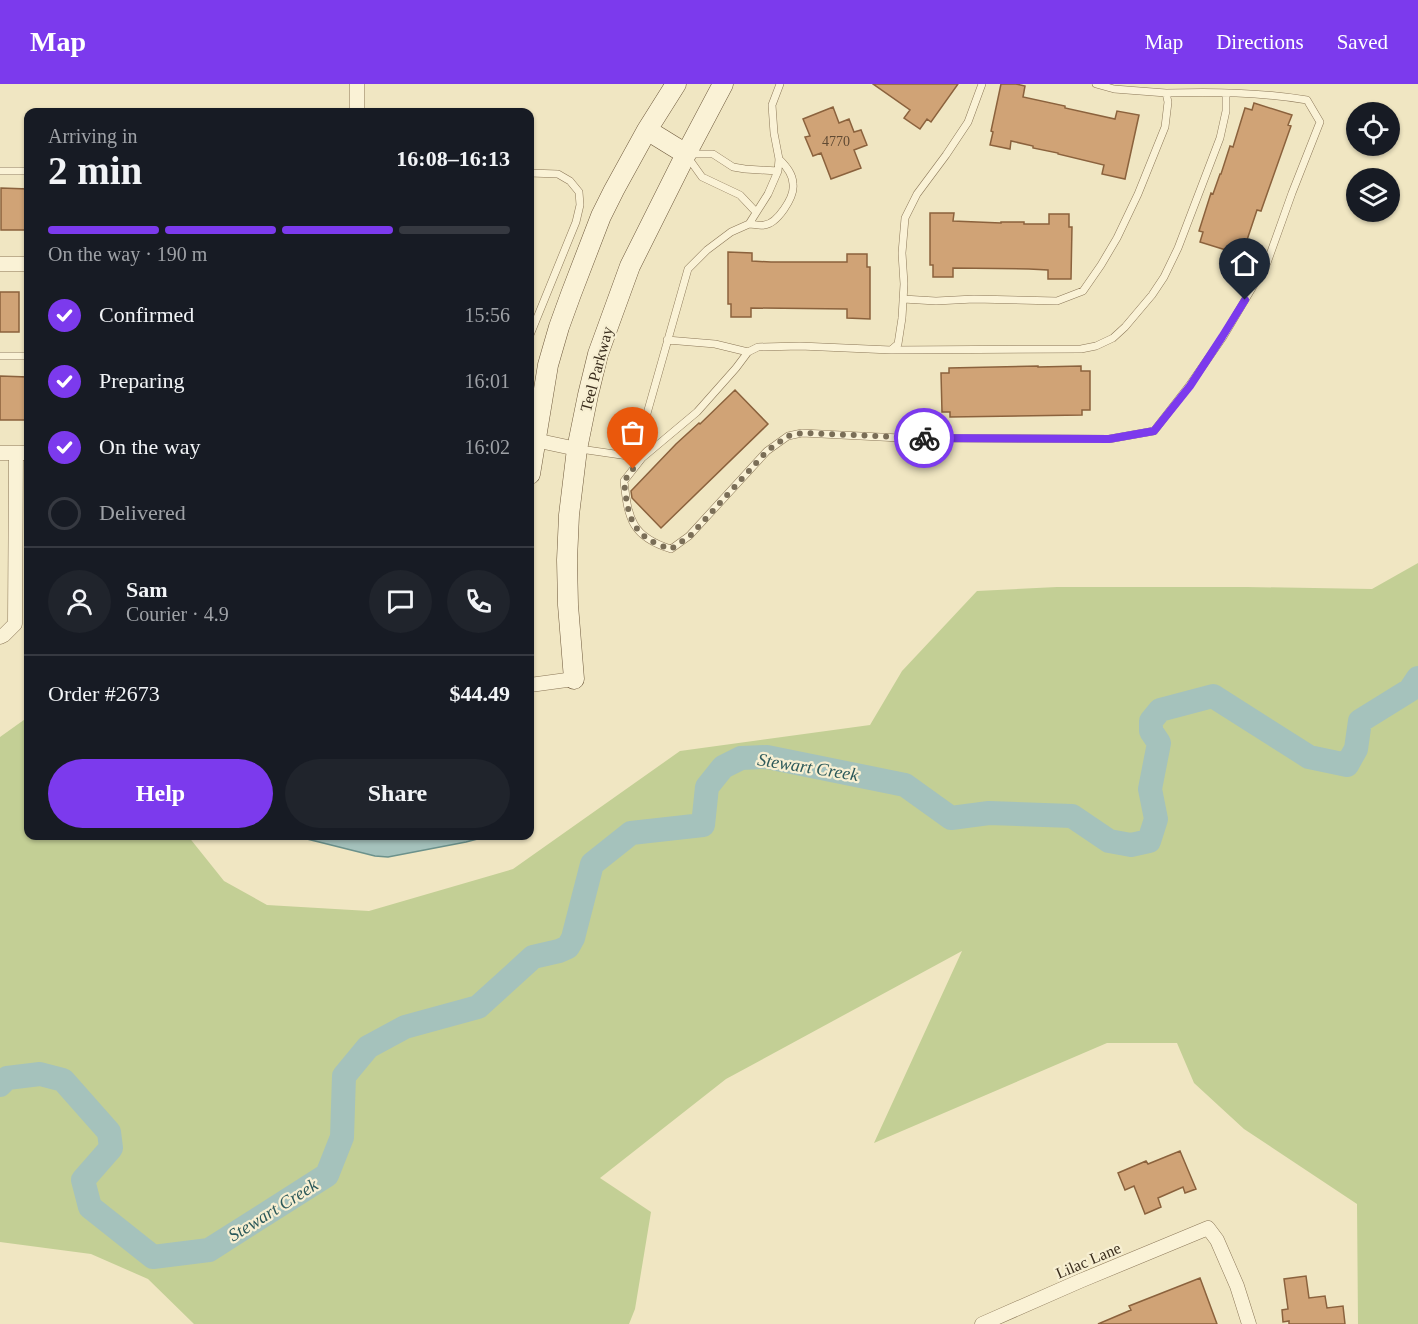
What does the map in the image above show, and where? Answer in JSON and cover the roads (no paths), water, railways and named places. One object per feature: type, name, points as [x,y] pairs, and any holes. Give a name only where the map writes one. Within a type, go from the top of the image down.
[{"type":"street","points":[[357,84],[357,108]]},
{"type":"street","points":[[534,431],[559,327],[602,216],[647,130],[676,84]]},
{"type":"street","name":"Teel Parkway","points":[[574,679],[568,605],[569,515],[577,449],[598,354],[630,266],[723,84]]},
{"type":"street","points":[[647,130],[686,154]]},
{"type":"street","points":[[0,264],[24,264]]},
{"type":"street","points":[[534,440],[577,449]]},
{"type":"street","points":[[0,453],[22,453],[15,624],[0,637]]},
{"type":"street","points":[[534,684],[574,679]]},
{"type":"street","name":"Lilac Lane","points":[[982,1324],[1208,1228],[1217,1240],[1237,1286],[1249,1324]]},
{"type":"lane","points":[[749,224],[768,194],[778,171],[779,159],[772,105],[780,84]]},
{"type":"lane","points":[[891,350],[898,344],[902,318],[904,284],[902,253],[905,218],[917,194],[968,122],[982,84]]},
{"type":"lane","points":[[1096,84],[1166,93],[1206,92],[1278,95],[1307,100],[1320,122],[1267,263],[1190,386],[1154,431],[1109,439],[900,438],[802,433],[788,436],[767,451],[690,536],[671,549],[654,544],[640,533],[632,522],[627,508],[624,481],[642,458],[697,412],[748,352],[758,347],[800,346],[891,350],[1081,349],[1096,346],[1113,338],[1152,295],[1178,248],[1220,138],[1226,111],[1226,93]]},
{"type":"lane","points":[[903,299],[1057,301],[1083,291],[1117,238],[1138,194],[1165,126],[1168,102],[1166,93]]},
{"type":"lane","points":[[686,154],[713,154],[733,166],[758,171],[778,171]]},
{"type":"lane","points":[[686,154],[702,177],[740,195],[756,212]]},
{"type":"lane","points":[[642,458],[646,417],[688,269],[707,250],[731,232],[749,224],[765,225],[774,220],[788,205],[794,185],[788,169],[779,159]]},
{"type":"lane","points":[[0,171],[24,171]]},
{"type":"lane","points":[[534,173],[558,174],[570,181],[579,192],[580,205],[576,222],[534,325]]},
{"type":"lane","points":[[667,340],[716,344],[748,352]]},
{"type":"lane","points":[[0,356],[24,356]]},
{"type":"lane","points":[[577,449],[642,458]]},
{"type":"water","points":[[311,840],[474,840],[388,857],[375,856]]},
{"type":"waterway","name":"Stewart Creek","points":[[0,1085],[7,1078],[40,1074],[63,1080],[109,1132],[111,1148],[83,1180],[90,1207],[153,1257],[209,1250],[327,1175],[342,1137],[344,1076],[368,1047],[405,1027],[478,1007],[533,957],[568,947],[573,938],[592,864],[631,833],[703,825],[707,787],[723,767],[741,758],[767,757],[905,785],[951,818],[989,813],[1072,816],[1109,841],[1131,845],[1149,841],[1156,819],[1150,789],[1159,743],[1151,731],[1151,721],[1160,710],[1213,696],[1309,757],[1347,765],[1356,749],[1360,721],[1410,690],[1418,678]]}]
